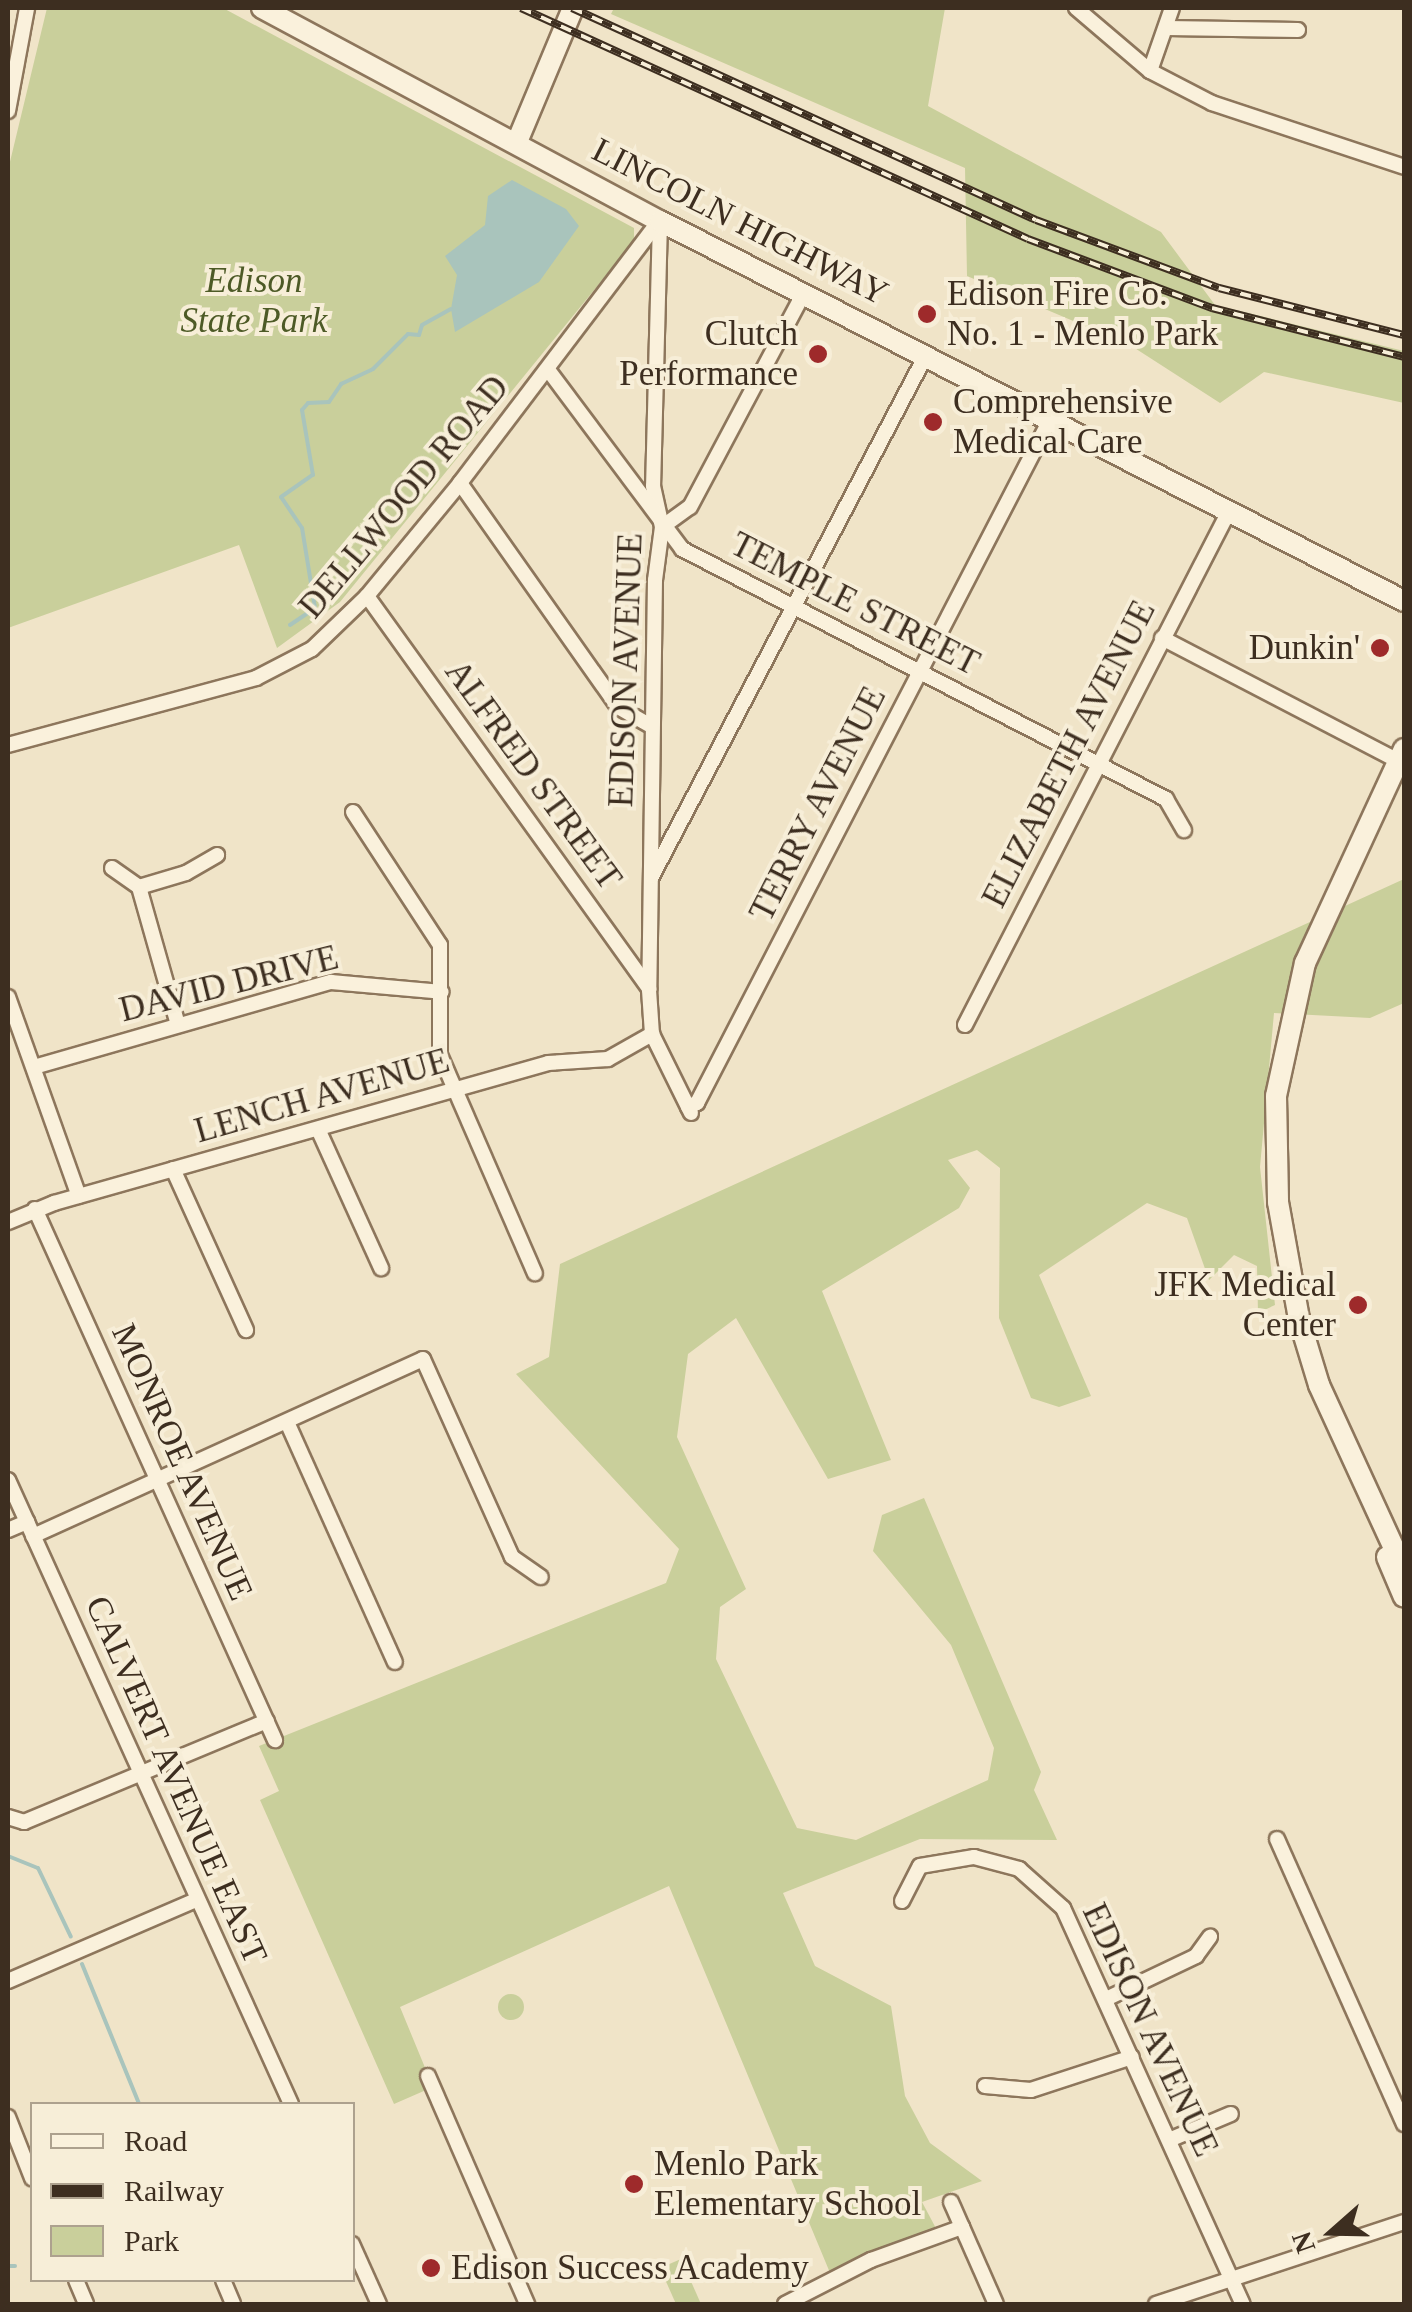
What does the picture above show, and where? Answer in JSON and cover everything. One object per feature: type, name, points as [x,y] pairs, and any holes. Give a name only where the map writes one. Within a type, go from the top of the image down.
[{"type":"main road","name":"LINCOLN HIGHWAY","points":[[262,8],[660,221],[1404,601]]},
{"type":"main road","points":[[517,142],[572,8]]},
{"type":"main road","points":[[1401,755],[1305,963],[1276,1096],[1278,1202],[1325,1419],[1404,1597]]},
{"type":"main road","points":[[1319,1385],[1404,1570]]},
{"type":"street","points":[[8,111],[27,8]]},
{"type":"street","points":[[1076,8],[1150,71],[1212,103],[1404,167]]},
{"type":"street","points":[[1150,71],[1172,8]]},
{"type":"street","points":[[1167,28],[1298,30]]},
{"type":"street","name":"DELLWOOD ROAD","points":[[8,745],[277,670],[312,650],[367,596],[460,483],[660,221]]},
{"type":"street","name":"EDISON AVENUE","points":[[660,221],[653,486],[662,527],[651,726],[650,990],[652,1034],[690,1110]]},
{"type":"street","points":[[662,527],[690,506],[804,294]]},
{"type":"street","points":[[652,876],[798,608],[926,355]]},
{"type":"street","name":"TEMPLE STREET","points":[[549,371],[682,549],[1166,798],[1184,830]]},
{"type":"street","name":"TERRY AVENUE","points":[[690,1110],[1051,418]]},
{"type":"street","points":[[460,483],[618,707],[651,726]]},
{"type":"street","name":"ELIZABETH AVENUE","points":[[965,1025],[1228,511]]},
{"type":"street","name":"ALFRED STREET","points":[[367,596],[650,990]]},
{"type":"street","points":[[1162,638],[1401,755]]},
{"type":"street","points":[[353,812],[432,926],[442,956],[437,1038],[453,1091],[535,1273]]},
{"type":"street","points":[[139,887],[186,873],[216,855]]},
{"type":"street","points":[[112,868],[139,887],[178,1024]]},
{"type":"street","name":"DAVID DRIVE","points":[[34,1068],[331,982],[442,992]]},
{"type":"street","points":[[8,997],[79,1196]]},
{"type":"street","name":"LENCH AVENUE","points":[[8,1222],[79,1196],[548,1063],[608,1059],[652,1034]]},
{"type":"street","points":[[318,1129],[381,1268]]},
{"type":"street","points":[[173,1169],[246,1330]]},
{"type":"street","name":"MONROE AVENUE","points":[[35,1209],[275,1740]]},
{"type":"street","points":[[8,1530],[30,1529],[157,1480],[422,1358],[512,1556],[541,1576]]},
{"type":"street","points":[[287,1422],[395,1662]]},
{"type":"street","name":"CALVERT AVENUE EAST","points":[[8,1480],[290,2102]]},
{"type":"street","points":[[10,1819],[24,1822],[267,1722]]},
{"type":"street","points":[[1276,1839],[1404,2124]]},
{"type":"street","name":"EDISON AVENUE","points":[[902,1901],[911,1876],[936,1860],[974,1857],[1019,1870],[1063,1908],[1243,2304]]},
{"type":"street","points":[[8,1981],[196,1900]]},
{"type":"street","points":[[1106,1999],[1196,1956],[1210,1938]]},
{"type":"street","points":[[985,2086],[1031,2090],[1132,2057]]},
{"type":"street","points":[[428,2076],[527,2304]]},
{"type":"street","points":[[1169,2140],[1231,2114]]},
{"type":"street","points":[[8,2117],[30,2173]]},
{"type":"street","points":[[952,2202],[996,2304]]},
{"type":"street","points":[[1156,2304],[1404,2222]]},
{"type":"street","points":[[785,2304],[871,2260],[962,2227]]},
{"type":"street","points":[[355,2251],[378,2304]]},
{"type":"green space","name":"Edison State Park","points":[[47,8],[223,8],[634,228],[634,241],[340,602],[277,648],[239,545],[8,628],[8,170]]},
{"type":"green space","points":[[614,8],[945,8],[928,106],[1161,232],[1215,305],[1404,351],[1404,403],[1264,372],[1220,403],[1130,345],[967,276],[965,168],[611,14]]},
{"type":"green space","points":[[1404,879],[1404,1003],[1370,1018],[1274,1013],[1260,1167],[1275,1305],[1258,1313],[1257,1266],[1234,1255],[1209,1280],[1187,1218],[1147,1203],[1039,1275],[1091,1396],[1059,1407],[1031,1398],[999,1318],[1000,1168],[977,1150],[948,1160],[970,1188],[959,1208],[822,1291],[891,1460],[828,1479],[736,1318],[688,1354],[677,1437],[746,1589],[720,1607],[716,1659],[797,1828],[856,1840],[988,1780],[994,1748],[951,1645],[873,1551],[882,1515],[924,1498],[1041,1772],[1034,1790],[1057,1840],[920,1839],[783,1893],[815,1966],[891,2006],[905,2096],[930,2143],[982,2181],[922,2202],[939,2234],[833,2280],[669,1886],[400,2007],[433,2087],[394,2104],[260,1800],[279,1791],[259,1746],[666,1583],[679,1549],[516,1374],[549,1357],[560,1264]]},
{"type":"green space","points":[[511,1994],[520,1998],[524,2007],[520,2016],[511,2020],[502,2016],[498,2007],[502,1998]]},
{"type":"green space","points":[[681,2259],[701,2304],[676,2304],[660,2268]]},
{"type":"water","points":[[512,180],[566,209],[579,226],[539,282],[455,332],[451,309],[457,275],[445,256],[485,225],[488,196]]},
{"type":"waterway","points":[[290,625],[315,608],[302,528],[281,497],[313,475],[302,410],[308,403],[329,402],[341,384],[373,369],[408,334],[419,335],[422,325],[451,309]]},
{"type":"waterway","points":[[8,1856],[38,1868],[71,1937]]},
{"type":"waterway","points":[[82,1964],[138,2102]]},
{"type":"waterway","points":[[8,2266],[15,2266]]},
{"type":"railway","points":[[521,8],[1028,239],[1212,308],[1404,357]]},
{"type":"railway","points":[[572,8],[1036,220],[1219,288],[1404,335]]},
{"type":"place","name":"Edison Fire Co. No. 1 - Menlo Park","points":[[927,314]]},
{"type":"place","name":"Clutch Performance","points":[[818,354]]},
{"type":"place","name":"Comprehensive Medical Care","points":[[933,422]]},
{"type":"place","name":"Dunkin'","points":[[1380,648]]},
{"type":"place","name":"JFK Medical Center","points":[[1358,1305]]},
{"type":"place","name":"Menlo Park Elementary School","points":[[634,2184]]},
{"type":"place","name":"Edison Success Academy","points":[[431,2268]]}]
